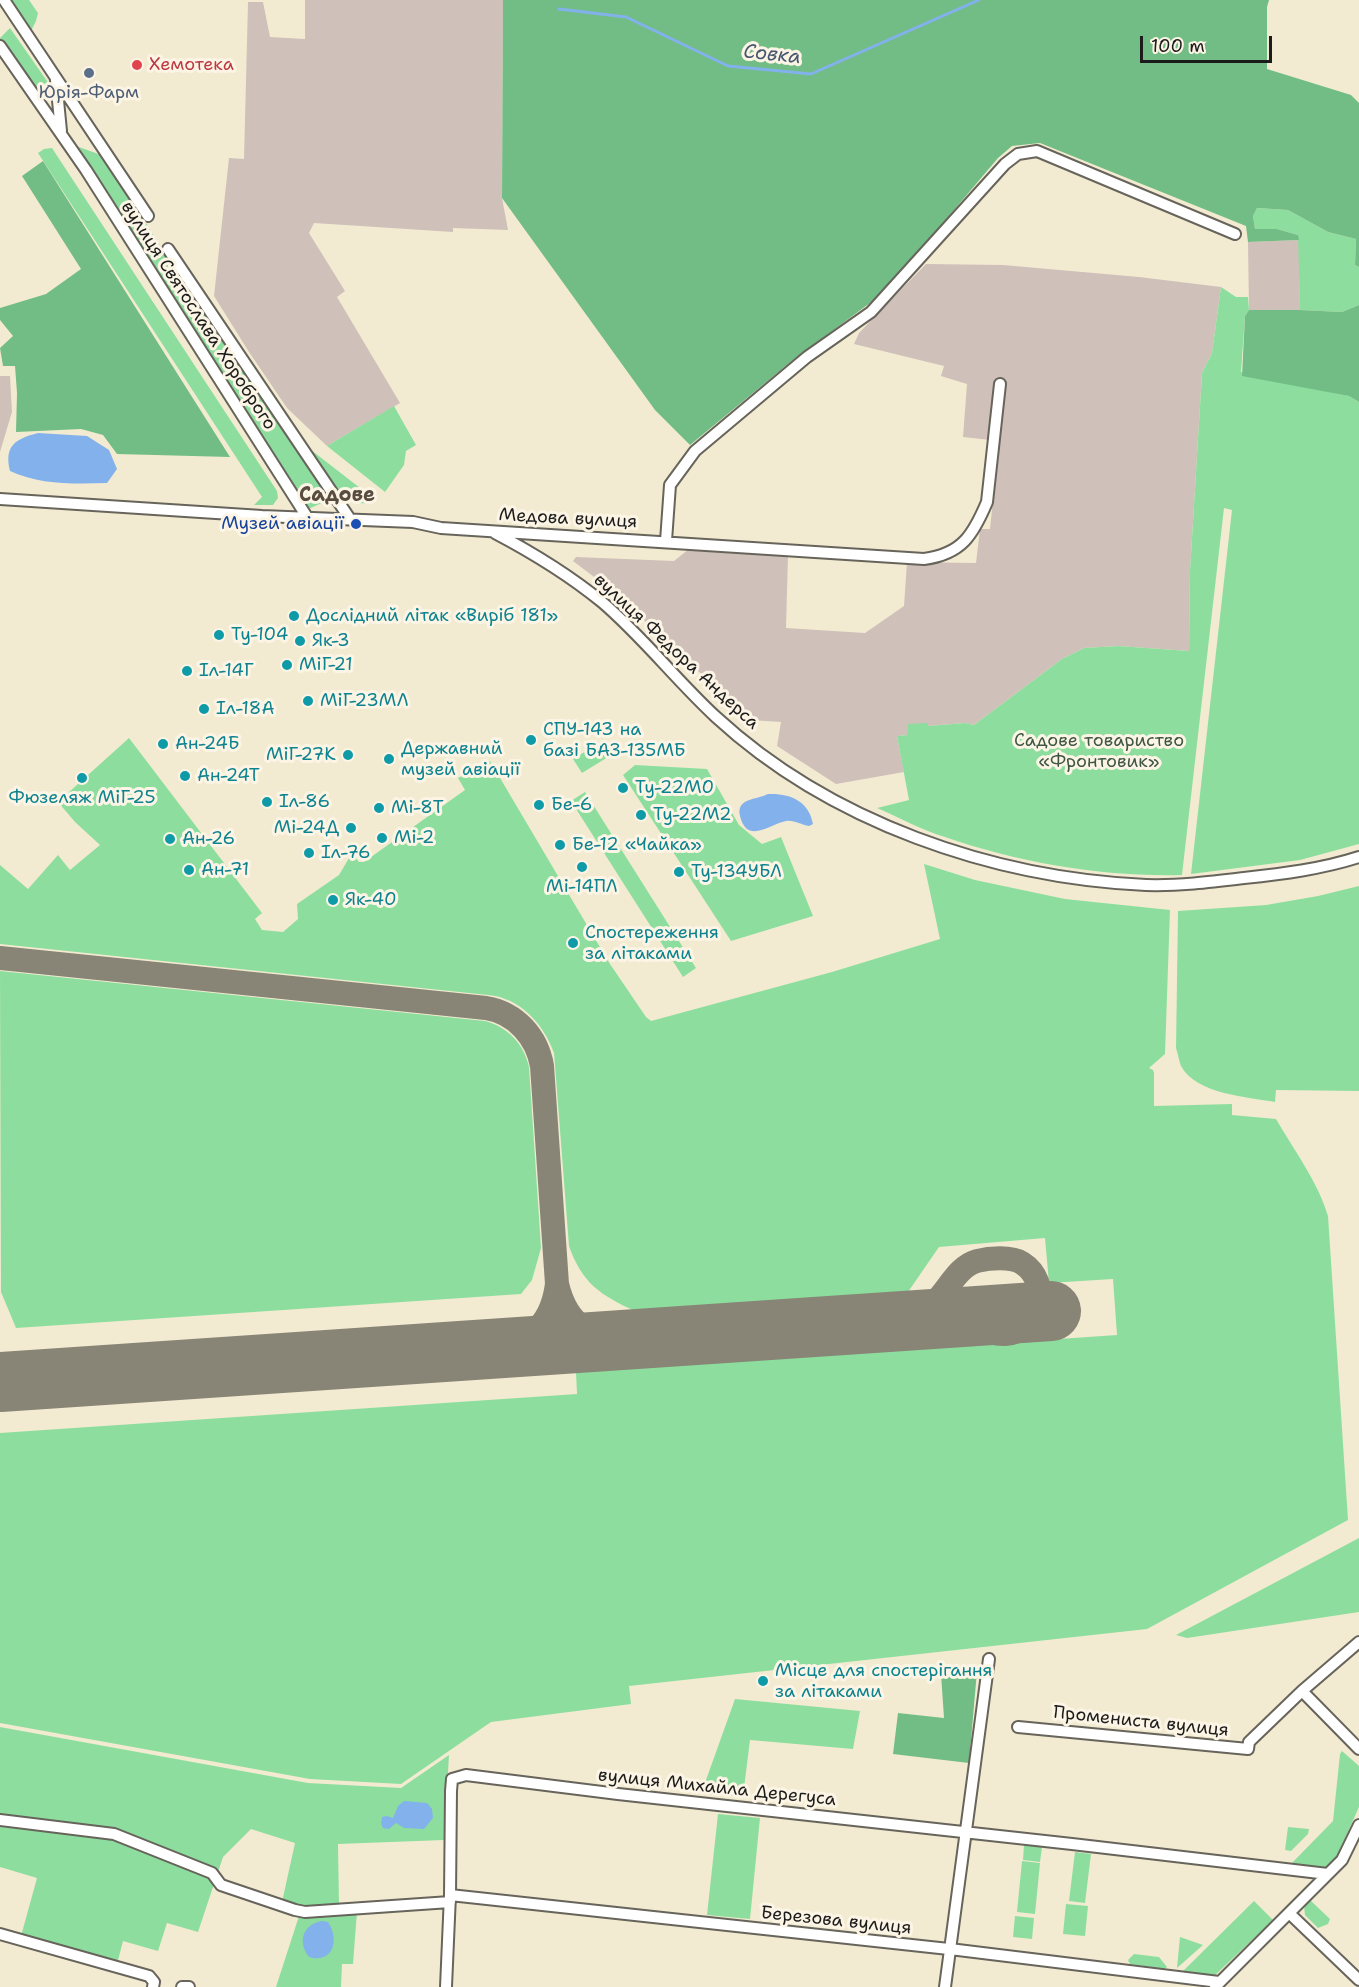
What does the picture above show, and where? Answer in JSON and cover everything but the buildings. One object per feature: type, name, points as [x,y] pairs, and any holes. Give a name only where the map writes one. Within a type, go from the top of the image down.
[{"type":"street","name":"вулиця Святослава Хороброго","points":[[4,0],[148,216]]},
{"type":"street","name":"вулиця Святослава Хороброго","points":[[0,46],[61,132],[307,517]]},
{"type":"street","name":"вулиця Святослава Хороброго","points":[[56,77],[61,132]]},
{"type":"street","points":[[33,93],[42,95],[52,93],[56,77]]},
{"type":"street","points":[[666,541],[670,485],[696,451],[807,357],[871,312],[1005,164],[1018,154],[1037,151],[1235,234]]},
{"type":"street","name":"вулиця Святослава Хороброго","points":[[168,249],[350,519]]},
{"type":"street","name":"Медова вулиця","points":[[0,499],[413,522],[441,528],[924,559],[949,554],[963,543],[978,522],[987,502],[1000,384]]},
{"type":"street","name":"вулиця Федора Андерса","points":[[492,531],[575,580],[651,649],[716,717],[804,783],[850,808],[947,848],[1045,872],[1146,885],[1185,885],[1271,876],[1359,857]]},
{"type":"street","name":"Промениста вулиця","points":[[1018,1727],[1248,1749],[1249,1742],[1302,1691],[1359,1642]]},
{"type":"street","points":[[945,1987],[989,1659]]},
{"type":"street","points":[[1302,1691],[1359,1749]]},
{"type":"street","name":"вулиця Михайла Дерегуса","points":[[450,1898],[452,1779],[466,1775],[1328,1874]]},
{"type":"street","name":"Березова вулиця","points":[[0,1820],[114,1834],[212,1873],[221,1885],[305,1912],[450,1898],[950,1950],[1217,1984]]},
{"type":"street","points":[[1217,1984],[1342,1860],[1359,1826]]},
{"type":"street","points":[[446,1987],[450,1898]]},
{"type":"street","points":[[1289,1913],[1359,1980]]},
{"type":"street","points":[[0,1934],[149,1976],[154,1983],[153,1987]]},
{"type":"street","points":[[182,1987],[189,1987]]},
{"type":"shaded area","points":[[305,0],[503,0],[502,198],[508,230],[453,228],[453,232],[314,223],[309,233],[345,291],[337,297],[400,403],[327,446],[287,408],[214,296],[229,158],[244,159],[248,2],[263,2],[270,37],[305,39]]},
{"type":"shaded area","points":[[1299,240],[1300,310],[1249,310],[1248,242]]},
{"type":"shaded area","points":[[926,264],[1003,265],[1221,287],[1212,353],[1202,373],[1190,571],[1189,651],[1118,646],[1084,648],[1062,659],[974,725],[965,723],[928,726],[909,735],[897,736],[904,772],[836,784],[777,746],[781,722],[750,720],[614,592],[573,561],[576,557],[674,561],[689,549],[788,555],[786,628],[865,633],[904,606],[907,562],[976,563],[980,529],[990,529],[999,441],[963,437],[967,384],[941,376],[944,366],[854,344],[859,333]]},
{"type":"shaded area","points":[[0,376],[10,376],[12,412],[0,452]]},
{"type":"green space","points":[[8,0],[29,0],[38,13],[30,33]]},
{"type":"green space","points":[[503,0],[1269,0],[1267,69],[1351,95],[1359,103],[1359,267],[1355,265],[1356,239],[1328,232],[1288,210],[1257,208],[1253,216],[1255,229],[1277,229],[1298,235],[1299,240],[1248,242],[1246,226],[1040,143],[1012,146],[998,158],[915,256],[874,300],[793,360],[690,445],[655,410],[502,198]]},
{"type":"green space","points":[[10,28],[47,81],[47,85],[41,91],[26,77],[0,41],[0,38]]},
{"type":"green space","points":[[76,146],[104,156],[164,252],[324,490],[322,503],[308,509]]},
{"type":"green space","points":[[52,148],[277,491],[278,498],[273,505],[254,505],[262,497],[38,153]]},
{"type":"green space","points":[[43,161],[230,457],[117,454],[103,435],[81,429],[16,432],[15,366],[3,366],[0,348],[13,336],[0,320],[0,308],[46,294],[81,269],[22,176]]},
{"type":"green space","points":[[1257,208],[1288,210],[1328,232],[1356,239],[1355,265],[1359,267],[1359,305],[1342,312],[1300,310],[1298,235],[1277,229],[1255,229],[1253,216]]},
{"type":"green space","name":"Садове товариство «Фронтовик»","points":[[1221,287],[1236,297],[1248,297],[1249,310],[1245,316],[1241,372],[1349,396],[1359,402],[1359,844],[1300,860],[1191,874],[1232,510],[1224,508],[1182,875],[1122,874],[1032,861],[936,834],[877,808],[909,800],[897,736],[908,735],[908,724],[928,723],[928,726],[965,723],[974,725],[1062,659],[1084,648],[1118,646],[1189,651],[1190,571],[1202,373],[1212,353]]},
{"type":"green space","points":[[1359,305],[1359,402],[1349,396],[1242,376],[1245,316],[1249,310],[1342,312]]},
{"type":"green space","points":[[394,406],[416,445],[406,451],[404,465],[385,492],[327,446]]},
{"type":"green space","points":[[306,446],[369,495],[370,502],[356,503],[337,495],[326,482]]},
{"type":"green space","points":[[129,738],[262,913],[255,919],[262,930],[283,932],[298,919],[297,904],[339,875],[352,853],[359,862],[364,862],[465,790],[458,778],[490,761],[610,964],[651,1021],[832,972],[940,939],[924,864],[975,880],[1065,899],[1170,910],[1165,1054],[1149,1068],[1154,1073],[1154,1106],[1232,1104],[1232,1115],[1276,1119],[1305,1166],[1324,1203],[1328,1216],[1348,1520],[1147,1629],[629,1686],[631,1704],[491,1722],[401,1784],[310,1779],[0,1723],[0,1433],[577,1394],[576,1372],[1117,1335],[1113,1279],[1049,1283],[1045,1238],[939,1247],[908,1292],[635,1311],[602,1293],[586,1279],[574,1259],[569,1246],[554,1053],[537,1022],[510,1001],[488,995],[0,944],[0,865],[28,889],[58,855],[70,870],[100,845],[75,822],[58,802]]},
{"type":"green space","points":[[599,743],[608,757],[582,773],[573,759]]},
{"type":"green space","points":[[635,765],[707,769],[739,825],[762,844],[781,837],[813,916],[731,941],[623,775]]},
{"type":"green space","points":[[585,792],[696,968],[683,977],[571,801]]},
{"type":"green space","points":[[1359,886],[1359,1091],[1276,1090],[1275,1102],[1223,1093],[1198,1083],[1188,1075],[1181,1066],[1176,1048],[1178,911],[1266,905]]},
{"type":"green space","points":[[0,971],[485,1021],[501,1027],[519,1044],[529,1067],[541,1248],[532,1280],[521,1294],[16,1328],[1,1292]]},
{"type":"green space","points":[[1359,1538],[1359,1612],[1187,1638],[1176,1635]]},
{"type":"green space","points":[[977,1671],[969,1763],[893,1754],[898,1713],[944,1718],[941,1674]]},
{"type":"green space","points":[[735,1699],[860,1711],[853,1749],[750,1740],[743,1796],[701,1794]]},
{"type":"green space","points":[[0,1727],[308,1783],[401,1788],[449,1755],[444,1840],[338,1844],[339,1906],[307,1909],[282,1902],[295,1843],[251,1829],[223,1857],[198,1932],[167,1923],[158,1951],[123,1941],[117,1964],[21,1936],[37,1878],[0,1867]]},
{"type":"green space","points":[[1342,1751],[1359,1766],[1359,1807],[1337,1856],[1324,1869],[1289,1866],[1333,1821]]},
{"type":"green space","points":[[718,1814],[760,1818],[750,1919],[707,1915]]},
{"type":"green space","points":[[1288,1827],[1309,1829],[1308,1834],[1291,1851],[1285,1850]]},
{"type":"green space","points":[[1024,1845],[1042,1847],[1040,1862],[1023,1860]]},
{"type":"green space","points":[[1075,1852],[1091,1854],[1085,1903],[1069,1901]]},
{"type":"green space","points":[[1022,1861],[1040,1863],[1035,1914],[1017,1912]]},
{"type":"green space","points":[[1310,1900],[1330,1919],[1328,1924],[1318,1928],[1305,1915],[1304,1906]]},
{"type":"green space","points":[[1254,1901],[1273,1920],[1211,1979],[1179,1975]]},
{"type":"green space","points":[[1066,1904],[1088,1906],[1085,1936],[1063,1934]]},
{"type":"green space","points":[[357,1912],[353,1964],[342,1964],[341,1987],[276,1987],[299,1916]]},
{"type":"green space","points":[[1015,1916],[1034,1918],[1032,1939],[1013,1937]]},
{"type":"green space","points":[[1180,1937],[1203,1945],[1177,1968]]},
{"type":"green space","points":[[1134,1954],[1159,1957],[1167,1967],[1165,1969],[1130,1964],[1128,1960]]},
{"type":"water","points":[[38,433],[87,436],[109,450],[117,469],[107,483],[45,481],[10,471],[9,455],[13,445],[23,438]]},
{"type":"water","points":[[768,794],[791,797],[803,804],[813,824],[809,826],[786,821],[760,831],[748,829],[743,825],[740,816],[741,806],[748,800]]},
{"type":"water","points":[[404,1801],[427,1803],[432,1809],[433,1818],[424,1829],[404,1828],[396,1823],[389,1829],[383,1828],[382,1817],[393,1818],[398,1806]]},
{"type":"water","points":[[322,1921],[328,1922],[332,1929],[334,1943],[332,1949],[324,1957],[309,1957],[303,1945],[304,1934],[310,1926]]},
{"type":"waterway","name":"Совка","points":[[559,9],[626,17],[728,66],[811,74],[979,0]]},
{"type":"taxiway","points":[[0,958],[486,1008],[507,1015],[530,1036],[542,1066],[557,1284],[562,1300],[568,1313],[586,1330],[610,1337],[640,1339]]},
{"type":"taxiway","points":[[894,1322],[916,1315],[931,1306],[964,1268],[977,1261],[1012,1259],[1022,1263],[1031,1271],[1037,1282],[1040,1293],[1035,1316],[1018,1331],[1005,1334],[995,1333],[949,1318]]},
{"type":"taxiway","points":[[498,1348],[522,1340],[539,1327],[551,1309],[557,1284]]},
{"type":"runway","points":[[0,1382],[1051,1311]]},
{"type":"place","name":"Хемотека","points":[[137,65]]},
{"type":"place","name":"Юрія-Фарм","points":[[89,73]]},
{"type":"place","name":"Музей авіації","points":[[356,524]]},
{"type":"place","name":"Дослідний літак «Виріб 181»","points":[[294,616]]},
{"type":"place","name":"Ту-104","points":[[219,635]]},
{"type":"place","name":"Як-3","points":[[300,641]]},
{"type":"place","name":"МіГ-21","points":[[287,665]]},
{"type":"place","name":"Іл-14Г","points":[[187,671]]},
{"type":"place","name":"МіГ-23МЛ","points":[[308,701]]},
{"type":"place","name":"Іл-18А","points":[[204,709]]},
{"type":"place","name":"СПУ-143 на базі БАЗ-135МБ","points":[[531,740]]},
{"type":"place","name":"Ан-24Б","points":[[163,744]]},
{"type":"place","name":"МіГ-27K","points":[[348,755]]},
{"type":"place","name":"Державний музей авіації","points":[[389,759]]},
{"type":"place","name":"Ан-24Т","points":[[185,776]]},
{"type":"place","name":"Фюзеляж МіГ-25","points":[[82,778]]},
{"type":"place","name":"Ту-22М0","points":[[623,788]]},
{"type":"place","name":"Іл-86","points":[[267,802]]},
{"type":"place","name":"Бе-6","points":[[539,805]]},
{"type":"place","name":"Мі-8Т","points":[[379,808]]},
{"type":"place","name":"Ту-22М2","points":[[641,815]]},
{"type":"place","name":"Мі-24Д","points":[[351,828]]},
{"type":"place","name":"Мі-2","points":[[382,838]]},
{"type":"place","name":"Ан-26","points":[[170,839]]},
{"type":"place","name":"Бе-12 «Чайка»","points":[[560,845]]},
{"type":"place","name":"Іл-76","points":[[309,853]]},
{"type":"place","name":"Мі-14ПЛ","points":[[582,867]]},
{"type":"place","name":"Ан-71","points":[[189,870]]},
{"type":"place","name":"Ту-134УБЛ","points":[[679,872]]},
{"type":"place","name":"Як-40","points":[[333,900]]},
{"type":"place","name":"Спостереження за літаками","points":[[573,943]]},
{"type":"place","name":"Місце для спостерігання за літаками","points":[[763,1681]]},
{"type":"district","name":"Садове","points":[[337,496]]}]
